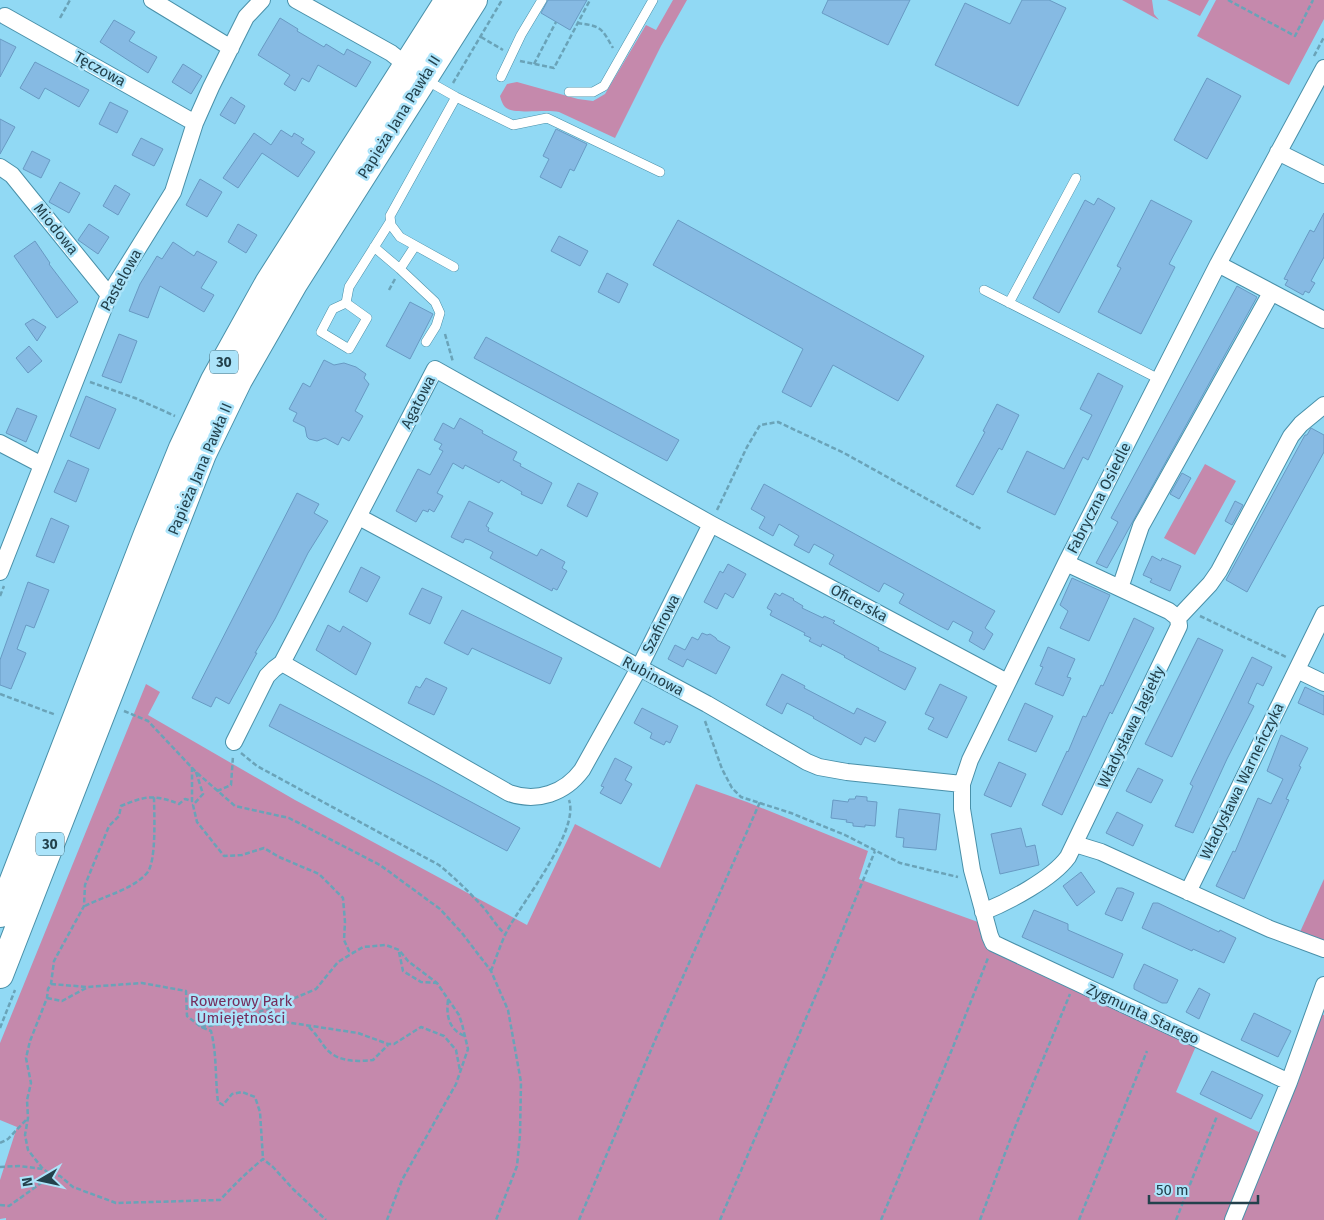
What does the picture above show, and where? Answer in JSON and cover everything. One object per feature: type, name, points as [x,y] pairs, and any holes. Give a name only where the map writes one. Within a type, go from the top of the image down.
[{"type":"main road","name":"Papieża Jana Pawła II","points":[[0,975],[203,454],[238,380],[415,72],[448,0]]},
{"type":"main road","name":"Papieża Jana Pawła II","points":[[0,914],[147,534],[197,415],[242,327],[268,283],[415,72],[474,0]]},
{"type":"street","points":[[152,0],[231,48]]},
{"type":"street","name":"Pastelowa","points":[[4,575],[42,465],[109,294],[173,192],[195,123],[246,17],[262,0]]},
{"type":"street","points":[[296,0],[391,53],[415,72]]},
{"type":"street","name":"Tęczowa","points":[[5,16],[195,123]]},
{"type":"street","name":"Fabryczna Osiedle","points":[[995,944],[991,939],[974,878],[962,809],[962,784],[970,760],[1066,563],[1218,264],[1324,68]]},
{"type":"street","points":[[1278,152],[1324,175]]},
{"type":"street","name":"Miodowa","points":[[0,167],[12,175],[109,294]]},
{"type":"street","points":[[1218,264],[1324,320]]},
{"type":"street","points":[[1120,588],[1141,526],[1271,292]]},
{"type":"street","name":"Agatowa","points":[[234,742],[267,676],[282,663],[435,369],[711,524]]},
{"type":"street","points":[[1066,563],[1169,611],[1182,614],[1210,584],[1220,570],[1291,436],[1301,424],[1324,405]]},
{"type":"street","points":[[0,443],[42,465]]},
{"type":"street","name":"Rubinowa","points":[[359,517],[707,704],[807,762],[819,767],[847,772],[962,784]]},
{"type":"street","name":"Szafirowa","points":[[559,790],[576,778],[582,770],[639,668],[711,524]]},
{"type":"street","name":"Oficerska","points":[[711,524],[1007,682]]},
{"type":"street","name":"Władysława Jagiełły","points":[[983,912],[1018,895],[1057,869],[1068,857],[1178,628],[1182,614]]},
{"type":"street","name":"Władysława Warneńczyka","points":[[1188,892],[1324,614]]},
{"type":"street","points":[[282,663],[509,793],[530,797],[559,790]]},
{"type":"street","points":[[1297,670],[1324,683]]},
{"type":"street","points":[[1075,844],[1101,852],[1270,929],[1324,949]]},
{"type":"street","name":"Zygmunta Starego","points":[[995,944],[1289,1082]]},
{"type":"street","points":[[1233,1220],[1289,1082],[1324,985]]},
{"type":"lane","points":[[502,77],[511,55],[542,0]]},
{"type":"lane","points":[[569,92],[580,93],[599,90],[604,86],[653,0]]},
{"type":"lane","points":[[415,72],[452,95],[513,125],[547,118],[660,172]]},
{"type":"lane","points":[[452,95],[394,206],[390,222],[396,234],[454,267]]},
{"type":"lane","points":[[1009,303],[1076,178]]},
{"type":"lane","points":[[346,303],[349,287],[390,222]]},
{"type":"lane","points":[[400,269],[415,246]]},
{"type":"lane","points":[[374,247],[435,302],[440,313],[426,342]]},
{"type":"lane","points":[[984,290],[1160,379]]},
{"type":"lane","points":[[346,303],[367,318],[349,349],[321,332],[333,309],[346,303]]},
{"type":"path","points":[[60,18],[70,0]]},
{"type":"path","points":[[452,95],[480,37],[502,0]]},
{"type":"path","points":[[480,37],[520,61],[554,68],[590,0]]},
{"type":"path","points":[[1228,0],[1295,36],[1313,0]]},
{"type":"path","points":[[534,64],[556,22]]},
{"type":"path","points":[[577,23],[593,24],[601,29],[620,60]]},
{"type":"path","points":[[436,324],[443,329],[457,381]]},
{"type":"path","points":[[86,381],[135,398],[175,416]]},
{"type":"path","points":[[711,524],[747,447],[760,425],[778,422],[844,453],[981,529]]},
{"type":"path","points":[[0,596],[4,575]]},
{"type":"path","points":[[1182,614],[1291,659],[1297,670]]},
{"type":"path","points":[[0,694],[56,715]]},
{"type":"path","points":[[707,704],[703,714],[722,769],[732,788],[741,797],[760,802],[846,835],[892,860],[911,866],[974,878]]},
{"type":"path","points":[[123,710],[148,721],[196,772],[235,806],[289,818],[380,865],[440,910],[462,933],[491,971],[508,1010],[521,1082],[520,1135],[517,1166],[496,1220]]},
{"type":"path","points":[[217,791],[231,785],[234,742]]},
{"type":"path","points":[[234,742],[240,752],[257,766],[439,865],[460,883],[484,908],[497,927],[506,934]]},
{"type":"path","points":[[192,767],[192,801],[196,822],[224,856],[242,855],[264,848],[278,857],[319,874],[343,898],[344,940],[349,951],[354,952]]},
{"type":"path","points":[[194,805],[202,794],[196,772]]},
{"type":"path","points":[[491,971],[506,934],[564,838],[571,819],[570,804],[559,790]]},
{"type":"path","points":[[51,984],[87,987],[142,983],[186,991],[187,1016],[201,1027],[211,1031],[214,1044],[218,1102],[224,1105],[232,1094],[242,1092],[255,1097],[260,1112],[262,1159],[220,1200],[116,1203],[73,1187],[60,1176],[52,1175],[43,1169],[28,1150],[25,1135],[28,1118],[27,1100],[31,1083],[26,1058],[36,1022],[51,984],[54,961],[84,906],[85,885],[109,826],[119,816],[121,806],[142,798],[154,796],[179,804],[185,799],[192,801]]},
{"type":"path","points":[[84,906],[136,882],[149,871],[153,850],[154,796]]},
{"type":"path","points":[[578,1220],[760,802]]},
{"type":"path","points":[[720,1220],[875,851]]},
{"type":"path","points":[[881,1220],[995,944]]},
{"type":"path","points":[[201,1027],[223,1024],[276,1006],[316,989],[338,962],[363,947],[386,945],[398,950],[408,961],[438,983],[462,1024],[468,1048],[456,1084],[402,1180],[388,1219]]},
{"type":"path","points":[[398,950],[403,971],[421,982],[438,983]]},
{"type":"path","points":[[980,1220],[1013,1132],[1075,982]]},
{"type":"path","points":[[46,998],[62,1001],[87,987]]},
{"type":"path","points":[[449,999],[448,1021],[458,1034],[465,1036]]},
{"type":"path","points":[[254,1013],[278,1021],[358,1033],[388,1044],[394,1044],[421,1027],[444,1036],[456,1050],[460,1072]]},
{"type":"path","points":[[308,1026],[319,1037],[325,1048],[342,1060],[373,1060],[388,1044]]},
{"type":"path","points":[[1079,1220],[1147,1051]]},
{"type":"path","points":[[1176,1220],[1217,1116]]},
{"type":"path","points":[[0,1142],[8,1138],[28,1118]]},
{"type":"path","points":[[262,1159],[274,1166],[294,1189],[326,1220]]},
{"type":"path","points":[[0,1167],[19,1166],[43,1169]]},
{"type":"path","points":[[0,1205],[9,1206],[52,1175]]},
{"type":"green space","points":[[673,0],[687,0],[661,46],[615,138],[559,112],[515,111],[505,107],[500,96],[507,84],[517,82],[578,99],[593,101],[605,94],[646,25],[656,30]]},
{"type":"green space","points":[[1122,0],[1152,0],[1154,14],[1159,20]]},
{"type":"green space","points":[[1167,0],[1209,0],[1200,16]]},
{"type":"green space","points":[[1216,0],[1324,0],[1324,19],[1289,85],[1197,36]]},
{"type":"green space","points":[[1205,464],[1236,481],[1195,555],[1164,538]]},
{"type":"green space","name":"Rowerowy Park Umiejętności","points":[[146,684],[160,692],[148,715],[295,800],[527,925],[575,824],[660,868],[696,784],[747,802],[868,851],[859,879],[978,922],[985,947],[1196,1046],[1176,1092],[1271,1138],[1320,1014],[1324,1015],[1324,1220],[0,1219],[0,1180],[17,1127],[0,1120],[0,1043]]},
{"type":"shaded area","points":[[1324,879],[1324,943],[1300,932]]},
{"type":"building","points":[[548,0],[587,0],[570,30],[541,13]]},
{"type":"building","points":[[828,0],[910,0],[888,45],[822,13]]},
{"type":"building","points":[[1022,0],[1049,0],[1066,8],[1018,106],[935,65],[965,3],[1010,24]]},
{"type":"building","points":[[280,18],[324,47],[326,44],[344,55],[347,49],[371,62],[356,87],[318,65],[309,82],[302,78],[295,91],[284,84],[290,75],[258,55]]},
{"type":"building","points":[[114,20],[135,32],[129,41],[157,57],[148,73],[100,42]]},
{"type":"building","points":[[0,39],[16,47],[0,77]]},
{"type":"building","points":[[35,62],[89,90],[79,107],[45,88],[39,99],[20,88]]},
{"type":"building","points":[[183,64],[202,76],[191,94],[172,82]]},
{"type":"building","points":[[1207,78],[1241,96],[1207,159],[1174,140]]},
{"type":"building","points":[[231,97],[245,106],[235,124],[220,115]]},
{"type":"building","points":[[110,102],[128,111],[117,133],[99,124]]},
{"type":"building","points":[[0,119],[15,127],[0,154]]},
{"type":"building","points":[[556,129],[587,144],[574,171],[570,169],[561,188],[540,177],[549,159],[543,156]]},
{"type":"building","points":[[281,130],[292,137],[294,133],[304,139],[301,143],[315,152],[298,177],[262,153],[238,188],[223,178],[254,133],[271,145]]},
{"type":"building","points":[[141,138],[163,149],[154,166],[132,155]]},
{"type":"building","points":[[32,151],[50,160],[41,178],[23,169]]},
{"type":"building","points":[[200,179],[222,192],[207,217],[186,205]]},
{"type":"building","points":[[60,182],[80,193],[69,213],[49,202]]},
{"type":"building","points":[[115,185],[130,194],[118,215],[103,206]]},
{"type":"building","points":[[1098,198],[1115,208],[1059,313],[1033,298],[1085,200],[1094,205]]},
{"type":"building","points":[[1151,200],[1192,221],[1169,264],[1175,267],[1141,334],[1098,312],[1121,268],[1117,266]]},
{"type":"building","points":[[1324,213],[1324,257],[1311,281],[1315,283],[1309,293],[1305,291],[1303,295],[1285,285],[1288,280],[1284,279],[1310,230],[1314,232]]},
{"type":"building","points":[[678,220],[924,356],[898,401],[833,365],[811,407],[782,392],[803,349],[653,265]]},
{"type":"building","points":[[89,224],[109,237],[98,254],[78,240]]},
{"type":"building","points":[[238,224],[257,235],[246,253],[228,242]]},
{"type":"building","points":[[559,236],[588,251],[580,266],[551,251]]},
{"type":"building","points":[[35,241],[49,264],[78,302],[57,318],[14,256]]},
{"type":"building","points":[[173,242],[194,256],[197,251],[217,262],[201,288],[214,295],[204,312],[160,286],[148,318],[129,311],[140,284],[157,256],[162,259]]},
{"type":"building","points":[[607,273],[628,284],[619,303],[598,292]]},
{"type":"building","points":[[1237,286],[1257,297],[1107,568],[1096,563],[1118,522],[1111,518]]},
{"type":"building","points":[[410,302],[433,314],[410,359],[386,346]]},
{"type":"building","points":[[33,319],[46,327],[37,341],[25,324]]},
{"type":"building","points":[[119,334],[137,341],[121,383],[102,376]]},
{"type":"building","points":[[486,337],[679,440],[667,461],[474,358]]},
{"type":"building","points":[[29,346],[42,361],[28,373],[16,358]]},
{"type":"building","points":[[324,360],[334,365],[344,363],[356,367],[366,374],[364,378],[369,384],[355,411],[363,416],[349,441],[342,437],[338,445],[325,438],[317,441],[309,439],[305,427],[293,421],[297,413],[289,409],[303,383],[310,387]]},
{"type":"building","points":[[1098,373],[1123,386],[1088,460],[1083,457],[1055,515],[1007,492],[1027,451],[1064,469],[1092,415],[1080,409]]},
{"type":"building","points":[[86,396],[116,409],[99,449],[70,436]]},
{"type":"building","points":[[997,404],[1019,415],[1002,450],[999,448],[973,495],[956,486],[985,432],[983,431]]},
{"type":"building","points":[[17,408],[37,416],[26,442],[6,433]]},
{"type":"building","points":[[460,418],[483,431],[482,433],[517,452],[513,460],[521,464],[520,466],[552,483],[542,504],[521,494],[522,492],[501,480],[499,483],[465,465],[463,469],[453,463],[437,493],[443,496],[434,512],[429,509],[428,512],[423,510],[416,522],[396,511],[418,469],[430,475],[443,451],[439,449],[442,444],[434,440],[443,423],[454,429]]},
{"type":"building","points":[[1311,428],[1324,435],[1324,452],[1247,592],[1226,580],[1305,435],[1307,435]]},
{"type":"building","points":[[68,460],[89,469],[76,502],[54,492]]},
{"type":"building","points":[[1182,473],[1191,478],[1179,499],[1170,494]]},
{"type":"building","points":[[578,483],[598,493],[587,517],[567,506]]},
{"type":"building","points":[[764,484],[995,611],[985,628],[993,634],[984,650],[969,641],[973,632],[953,621],[948,630],[899,603],[904,594],[884,583],[879,592],[829,564],[834,555],[814,544],[809,553],[794,545],[799,536],[779,524],[773,536],[759,528],[765,517],[751,509]]},
{"type":"building","points":[[297,493],[319,504],[314,513],[328,521],[308,553],[229,704],[216,697],[211,707],[192,698]]},
{"type":"building","points":[[469,501],[493,513],[486,526],[489,528],[488,531],[537,556],[541,549],[565,562],[562,568],[567,571],[557,590],[553,588],[552,591],[490,558],[493,552],[470,540],[465,539],[463,543],[451,537]]},
{"type":"building","points":[[1235,501],[1243,505],[1232,525],[1225,521]]},
{"type":"building","points":[[51,518],[69,526],[54,563],[36,556]]},
{"type":"building","points":[[1152,556],[1161,561],[1162,558],[1181,566],[1170,591],[1150,582],[1152,579],[1143,575]]},
{"type":"building","points":[[728,564],[746,574],[733,598],[725,593],[717,609],[704,602],[720,571],[723,573]]},
{"type":"building","points":[[361,567],[380,577],[367,602],[349,592]]},
{"type":"building","points":[[1072,578],[1110,595],[1089,641],[1060,628],[1068,611],[1060,605]]},
{"type":"building","points":[[28,582],[49,590],[34,628],[26,625],[17,649],[26,653],[11,689],[0,685],[0,660]]},
{"type":"building","points":[[422,588],[442,597],[430,624],[409,614]]},
{"type":"building","points":[[775,593],[780,596],[782,593],[794,599],[803,606],[802,608],[823,618],[824,616],[835,621],[833,623],[879,648],[878,650],[916,668],[905,690],[822,644],[821,647],[809,641],[811,638],[804,635],[805,633],[770,615],[772,611],[767,608]]},
{"type":"building","points":[[462,610],[562,658],[550,684],[472,648],[468,655],[444,643]]},
{"type":"building","points":[[1134,618],[1154,628],[1112,714],[1110,712],[1062,815],[1042,805],[1083,716],[1086,717],[1101,685],[1103,686]]},
{"type":"building","points":[[328,625],[340,632],[343,626],[371,643],[356,675],[316,650]]},
{"type":"building","points":[[702,633],[710,634],[730,647],[716,674],[687,659],[683,667],[668,659],[675,645],[685,650],[692,637],[698,640]]},
{"type":"building","points":[[1198,638],[1223,650],[1172,757],[1145,744]]},
{"type":"building","points":[[1048,647],[1075,659],[1067,677],[1071,678],[1063,696],[1035,684],[1043,667],[1040,666]]},
{"type":"building","points":[[1252,657],[1272,667],[1263,686],[1257,683],[1248,703],[1254,706],[1193,833],[1175,826],[1193,786],[1190,784]]},
{"type":"building","points":[[782,674],[805,686],[804,688],[854,714],[857,708],[886,722],[875,742],[865,737],[861,745],[787,703],[782,714],[766,705]]},
{"type":"building","points":[[426,678],[447,688],[434,715],[408,703],[416,686],[420,688]]},
{"type":"building","points":[[940,684],[967,697],[947,738],[928,729],[934,718],[925,714]]},
{"type":"building","points":[[1305,687],[1324,696],[1324,715],[1298,703]]},
{"type":"building","points":[[1025,703],[1053,716],[1036,752],[1008,740]]},
{"type":"building","points":[[280,704],[520,828],[507,851],[269,726]]},
{"type":"building","points":[[642,708],[678,726],[670,743],[666,741],[664,745],[650,738],[652,733],[634,723]]},
{"type":"building","points":[[1281,735],[1308,748],[1286,799],[1289,800],[1244,899],[1216,886],[1233,851],[1235,852],[1258,798],[1271,804],[1283,779],[1267,771]]},
{"type":"building","points":[[615,758],[632,767],[625,780],[632,784],[621,804],[600,793],[604,787],[601,786]]},
{"type":"building","points":[[999,762],[1026,774],[1011,807],[984,795]]},
{"type":"building","points":[[1138,768],[1163,780],[1151,803],[1126,791]]},
{"type":"building","points":[[856,796],[867,797],[867,801],[877,802],[875,826],[853,826],[853,823],[846,822],[847,820],[831,818],[833,800],[848,802],[849,799],[855,799]]},
{"type":"building","points":[[899,809],[940,814],[936,850],[903,847],[904,838],[896,837]]},
{"type":"building","points":[[1117,812],[1143,825],[1133,846],[1106,833]]},
{"type":"building","points":[[1021,828],[1026,847],[1035,845],[1039,865],[1000,874],[991,834]]},
{"type":"building","points":[[1081,872],[1095,892],[1077,906],[1063,886]]},
{"type":"building","points":[[1117,888],[1134,893],[1122,921],[1105,914]]},
{"type":"building","points":[[1153,903],[1158,903],[1236,938],[1224,963],[1193,949],[1192,951],[1142,928]]},
{"type":"building","points":[[1034,910],[1068,924],[1068,930],[1123,954],[1113,978],[1022,937]]},
{"type":"building","points":[[1144,964],[1178,980],[1167,1003],[1162,1003],[1134,989]]},
{"type":"building","points":[[1199,988],[1210,994],[1199,1019],[1186,1012]]},
{"type":"building","points":[[1254,1013],[1291,1031],[1278,1057],[1241,1040]]},
{"type":"building","points":[[1212,1071],[1263,1095],[1251,1119],[1200,1094]]}]
